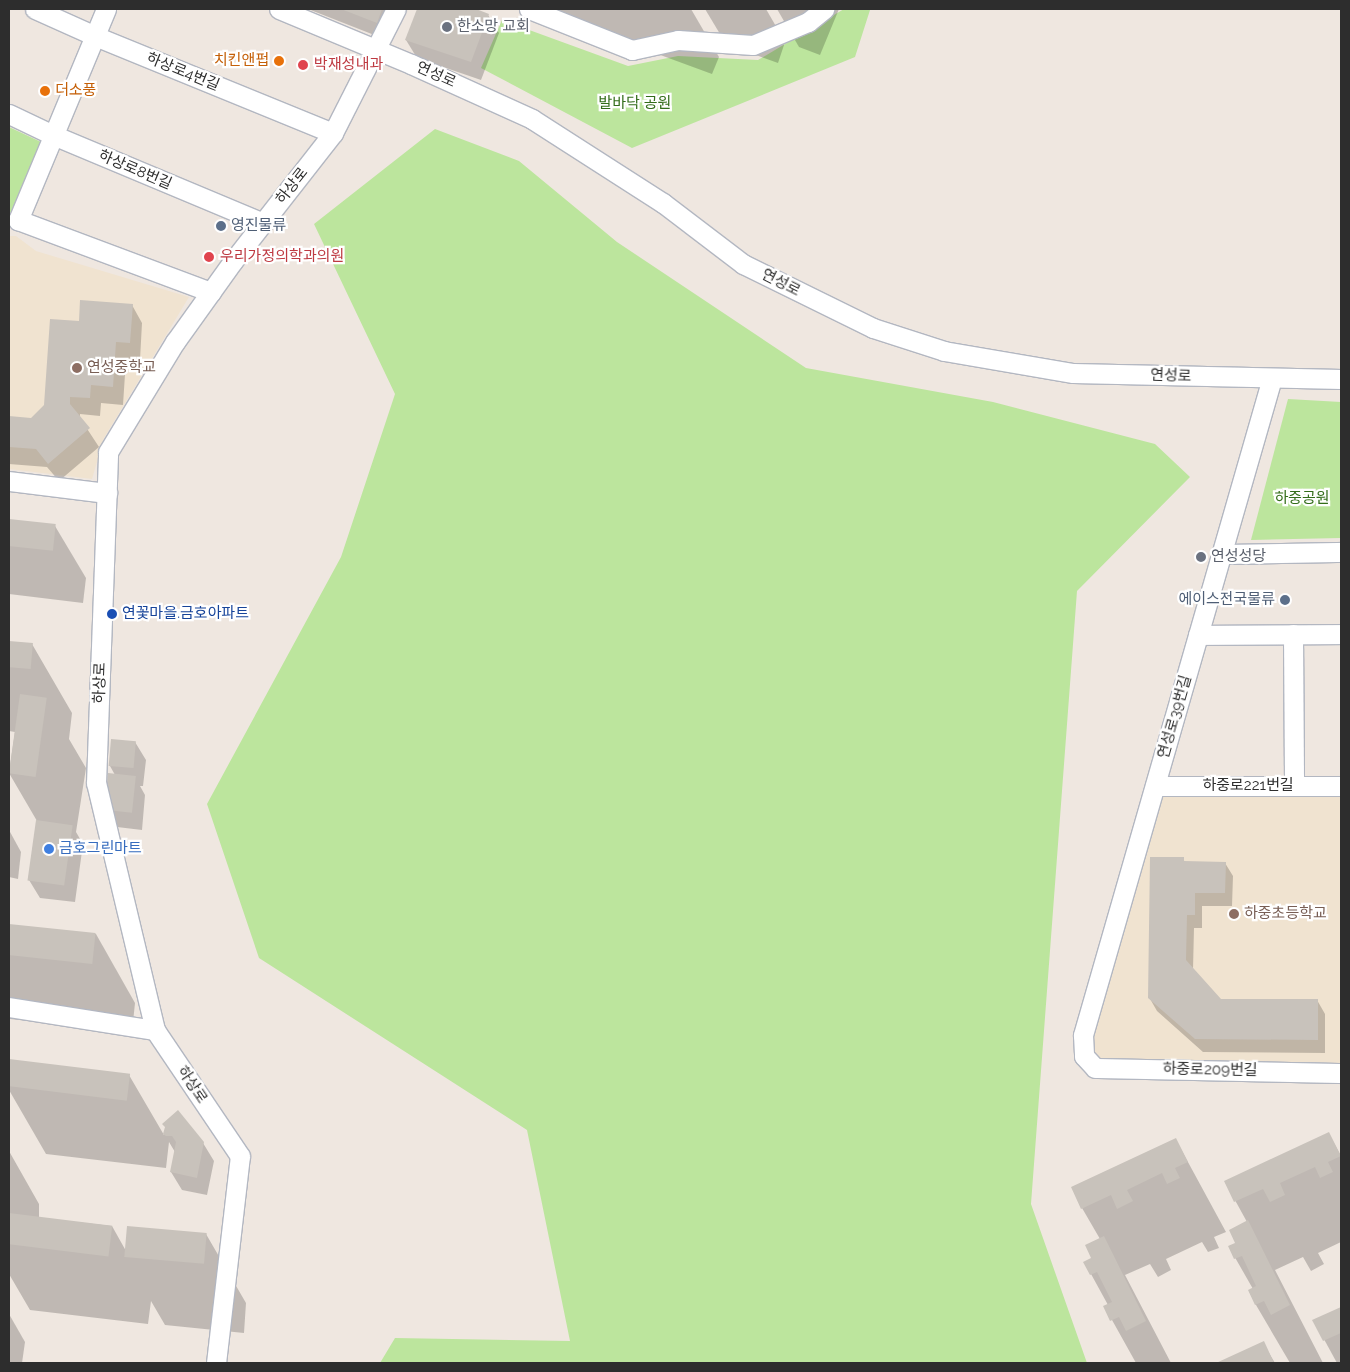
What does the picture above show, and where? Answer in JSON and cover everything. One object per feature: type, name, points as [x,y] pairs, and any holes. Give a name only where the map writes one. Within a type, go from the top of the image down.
[{"type":"street","name":"하상로4번길","points":[[35,9],[95,36],[333,133]]},
{"type":"street","points":[[106,9],[53,135],[13,220],[211,292]]},
{"type":"street","name":"연성로","points":[[279,9],[373,50],[411,64],[532,119],[663,203],[743,264],[873,328],[944,351],[1073,373],[1341,379]]},
{"type":"street","name":"하상로","points":[[216,1363],[240,1156],[154,1030],[96,783],[108,452],[176,342],[211,292],[333,133],[373,50],[396,9]]},
{"type":"street","points":[[529,9],[632,50],[678,40],[753,45],[808,22],[824,9]]},
{"type":"street","name":"하상로8번길","points":[[9,114],[53,135],[262,224]]},
{"type":"street","name":"연성로39번길","points":[[1084,1056],[1084,1035],[1272,378]]},
{"type":"street","points":[[9,481],[107,493]]},
{"type":"street","points":[[1221,554],[1341,552]]},
{"type":"street","points":[[1293,634],[1294,786]]},
{"type":"street","points":[[1198,635],[1341,634]]},
{"type":"street","name":"하중로221번길","points":[[1155,786],[1341,786]]},
{"type":"street","points":[[9,1007],[154,1030]]},
{"type":"street","name":"하중로209번길","points":[[1084,1056],[1095,1068],[1341,1072]]},
{"type":"shaded area","name":"연성중학교","points":[[9,236],[16,236],[36,251],[189,297],[104,438],[92,479],[9,469]]},
{"type":"shaded area","name":"하중초등학교","points":[[1163,791],[1341,793],[1341,1064],[1099,1060],[1094,1057],[1092,1034]]},
{"type":"green space","name":"발바닥 공원","points":[[844,9],[870,10],[855,57],[632,148],[481,68],[502,20],[628,66],[678,56],[758,60]]},
{"type":"green space","points":[[9,127],[41,142],[13,212],[9,212]]},
{"type":"green space","points":[[435,129],[519,161],[617,242],[806,368],[993,402],[1155,444],[1190,477],[1077,591],[1031,1204],[1087,1363],[380,1363],[395,1338],[570,1341],[527,1130],[259,958],[207,804],[341,557],[395,394],[314,224]]},
{"type":"green space","name":"하중공원","points":[[1288,399],[1341,402],[1341,538],[1251,540]]},
{"type":"building","points":[[341,9],[382,9],[377,23]]},
{"type":"building","name":"한소망 교회","points":[[417,9],[476,9],[489,14],[471,62],[405,40]]},
{"type":"building","name":"연성중학교","points":[[80,300],[133,304],[130,343],[116,342],[113,387],[91,385],[90,398],[70,397],[70,404],[90,428],[48,464],[36,449],[9,447],[9,416],[31,418],[44,405],[50,319],[79,321]]},
{"type":"building","points":[[9,519],[56,524],[53,551],[9,546]]},
{"type":"building","points":[[9,641],[33,643],[31,669],[9,667]]},
{"type":"building","points":[[20,694],[47,698],[36,777],[9,773]]},
{"type":"building","points":[[111,739],[136,741],[134,768],[109,766]]},
{"type":"building","points":[[108,773],[136,776],[132,813],[104,810]]},
{"type":"building","points":[[36,820],[73,825],[64,886],[28,880]]},
{"type":"building","points":[[1150,857],[1184,857],[1184,861],[1226,862],[1225,893],[1195,893],[1195,915],[1187,915],[1186,960],[1221,999],[1318,999],[1318,1040],[1195,1039],[1148,998]]},
{"type":"building","points":[[9,924],[96,933],[92,964],[9,955]]},
{"type":"building","points":[[9,1059],[130,1074],[127,1101],[9,1086]]},
{"type":"building","points":[[178,1110],[204,1142],[197,1178],[170,1172],[176,1142],[172,1136],[163,1134],[165,1127],[162,1124]]},
{"type":"building","points":[[1329,1132],[1341,1156],[1328,1162],[1333,1172],[1320,1178],[1315,1167],[1280,1183],[1285,1195],[1270,1202],[1263,1189],[1234,1202],[1224,1181]]},
{"type":"building","points":[[1176,1138],[1188,1162],[1175,1168],[1180,1178],[1167,1184],[1162,1173],[1127,1190],[1133,1201],[1117,1209],[1111,1195],[1081,1209],[1071,1187]]},
{"type":"building","points":[[9,1213],[112,1226],[108,1256],[9,1244]]},
{"type":"building","points":[[1248,1220],[1290,1305],[1271,1315],[1264,1301],[1255,1305],[1248,1290],[1256,1286],[1242,1256],[1234,1259],[1228,1246],[1235,1243],[1229,1230]]},
{"type":"building","points":[[127,1226],[207,1233],[204,1264],[124,1257]]},
{"type":"building","points":[[1104,1236],[1146,1321],[1126,1331],[1119,1317],[1110,1321],[1103,1306],[1112,1302],[1097,1272],[1090,1275],[1083,1262],[1091,1258],[1085,1245]]},
{"type":"building","points":[[1341,1307],[1341,1333],[1323,1341],[1312,1320]]},
{"type":"building","points":[[1264,1341],[1274,1363],[1216,1363]]},
{"type":"place","name":"한소망 교회","points":[[447,27]]},
{"type":"place","name":"치킨앤펍","points":[[279,61]]},
{"type":"place","name":"박재성내과","points":[[303,65]]},
{"type":"place","name":"더소풍","points":[[45,91]]},
{"type":"place","name":"영진물류","points":[[221,226]]},
{"type":"place","name":"우리가정의학과의원","points":[[209,257]]},
{"type":"place","name":"연성중학교","points":[[77,368]]},
{"type":"place","name":"연성성당","points":[[1201,557]]},
{"type":"place","name":"에이스전국물류","points":[[1285,600]]},
{"type":"place","name":"연꽃마을.금호아파트","points":[[112,614]]},
{"type":"place","name":"금호그린마트","points":[[49,849]]},
{"type":"place","name":"하중초등학교","points":[[1234,914]]}]
